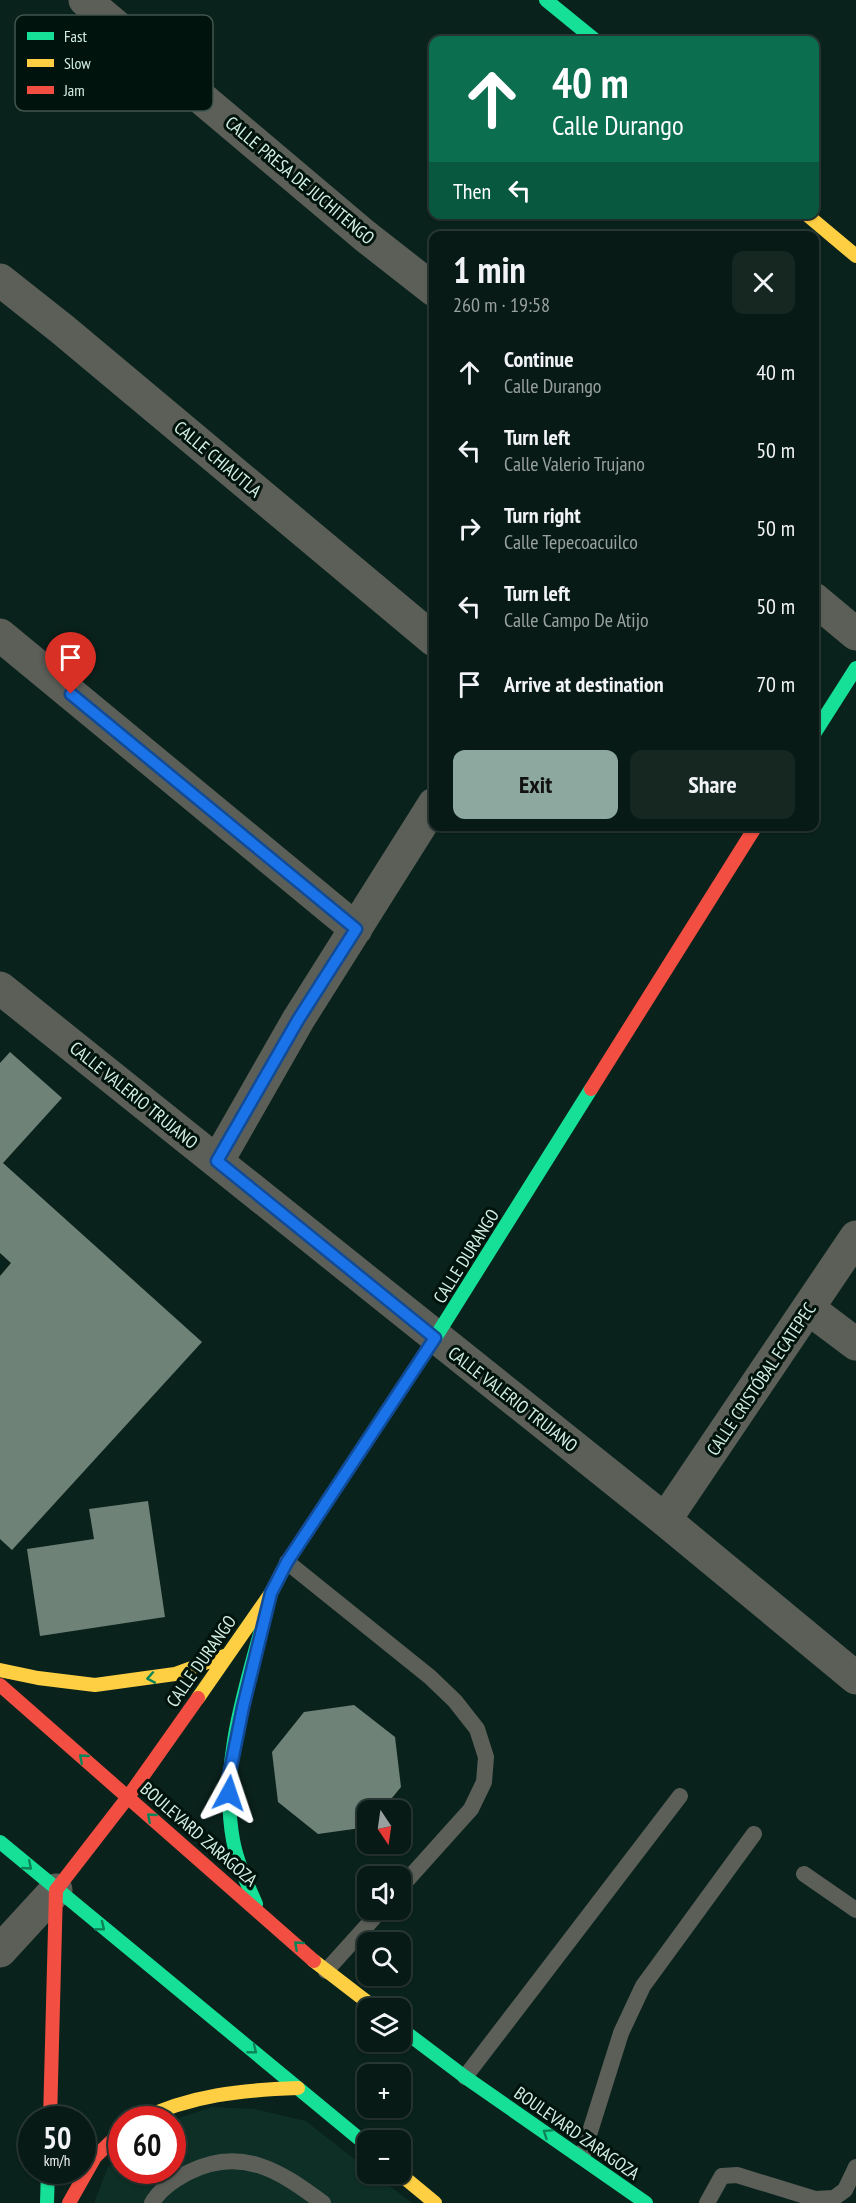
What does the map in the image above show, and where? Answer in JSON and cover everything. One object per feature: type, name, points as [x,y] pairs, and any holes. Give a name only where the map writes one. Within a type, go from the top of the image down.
[{"type":"main road","points":[[546,0],[590,36]]},
{"type":"main road","points":[[812,219],[856,256]]},
{"type":"main road","points":[[819,726],[856,668]]},
{"type":"main road","name":"CALLE DURANGO","points":[[56,1890],[128,1797],[271,1593],[287,1562],[435,1338],[753,831]]},
{"type":"main road","points":[[257,1908],[233,1839],[229,1810],[229,1776],[271,1593]]},
{"type":"main road","points":[[0,1670],[38,1678],[95,1685],[175,1674],[227,1655]]},
{"type":"main road","name":"BOULEVARD ZARAGOZA","points":[[0,1685],[257,1908],[326,1971],[362,1998]]},
{"type":"main road","points":[[0,1842],[357,2137]]},
{"type":"main road","points":[[50,2106],[56,1890]]},
{"type":"main road","name":"BOULEVARD ZARAGOZA","points":[[411,2036],[465,2078],[646,2203]]},
{"type":"main road","points":[[167,2106],[199,2097],[246,2090],[298,2088]]},
{"type":"main road","points":[[69,2203],[95,2157],[108,2144]]},
{"type":"main road","points":[[411,2183],[435,2203]]},
{"type":"main road","points":[[47,2203],[48,2184]]},
{"type":"street","name":"CALLE PRESA DE JUCHITENGO","points":[[85,0],[103,15]]},
{"type":"street","name":"CALLE PRESA DE JUCHITENGO","points":[[213,108],[429,286]]},
{"type":"street","name":"CALLE CHIAUTLA","points":[[0,280],[62,329],[429,636]]},
{"type":"street","points":[[819,603],[856,634]]},
{"type":"street","points":[[0,635],[356,929]]},
{"type":"street","points":[[217,1161],[298,1020],[429,812]]},
{"type":"street","name":"CALLE VALERIO TRUJANO","points":[[0,988],[665,1520],[856,1678]]},
{"type":"street","name":"CALLE CRISTÓBAL ECATEPEC","points":[[665,1520],[856,1237]]},
{"type":"street","points":[[808,1308],[856,1344]]},
{"type":"street","points":[[0,1951],[56,1890]]},
{"type":"lane","points":[[287,1562],[430,1677],[455,1701],[477,1729],[486,1757],[484,1782],[471,1809],[411,1876]]},
{"type":"lane","points":[[465,2078],[680,1796]]},
{"type":"lane","points":[[582,2157],[621,2033],[643,1986],[754,1834]]},
{"type":"lane","points":[[804,1875],[856,1910]]},
{"type":"lane","points":[[326,1971],[372,1920]]},
{"type":"lane","points":[[152,2203],[156,2196],[179,2177],[204,2164],[232,2160],[261,2165],[293,2181],[324,2203]]},
{"type":"lane","points":[[707,2203],[722,2176],[737,2175],[815,2199],[834,2198],[845,2190],[856,2167]]},
{"type":"shaded area","points":[[212,2107],[254,2109],[306,2121],[357,2161],[357,2184],[387,2184],[412,2203],[94,2203],[108,2167],[108,2184],[186,2184],[186,2116]]},
{"type":"building","points":[[10,1052],[62,1098],[3,1163],[202,1342],[12,1550],[0,1539],[0,1276],[11,1263],[0,1253],[0,1063]]},
{"type":"building","points":[[148,1501],[165,1617],[40,1636],[27,1549],[94,1539],[89,1509]]},
{"type":"building","points":[[354,1705],[395,1737],[401,1787],[390,1800],[357,1800],[357,1829],[318,1834],[278,1802],[272,1752],[304,1712]]},
{"type":"traffic: fast","points":[[546,0],[590,36]]},
{"type":"traffic: fast","points":[[819,726],[856,668]]},
{"type":"traffic: fast","points":[[322,1509],[435,1338],[591,1089]]},
{"type":"traffic: fast","points":[[256,1904],[233,1840],[230,1778],[239,1715],[271,1593]]},
{"type":"traffic: fast","points":[[0,1842],[357,2137]]},
{"type":"traffic: fast","points":[[411,2036],[465,2077],[646,2203]]},
{"type":"traffic: fast","points":[[47,2203],[48,2184]]},
{"type":"traffic: slow","points":[[812,219],[856,256]]},
{"type":"traffic: slow","points":[[198,1698],[271,1593],[287,1562],[322,1509]]},
{"type":"traffic: slow","points":[[0,1670],[38,1678],[95,1685],[175,1674],[227,1655]]},
{"type":"traffic: slow","points":[[314,1961],[362,1998]]},
{"type":"traffic: slow","points":[[175,2106],[197,2099],[237,2092],[298,2088]]},
{"type":"traffic: slow","points":[[411,2183],[435,2203]]},
{"type":"traffic: jam","points":[[591,1089],[753,831]]},
{"type":"traffic: jam","points":[[0,1685],[314,1961]]},
{"type":"traffic: jam","points":[[50,2106],[56,1890],[128,1797],[198,1698]]},
{"type":"traffic: jam","points":[[69,2203],[95,2157],[108,2144]]},
{"type":"route","points":[[71,694],[356,929],[298,1020],[217,1161],[435,1338],[287,1562],[271,1593],[243,1707],[229,1776],[229,1793]]}]
